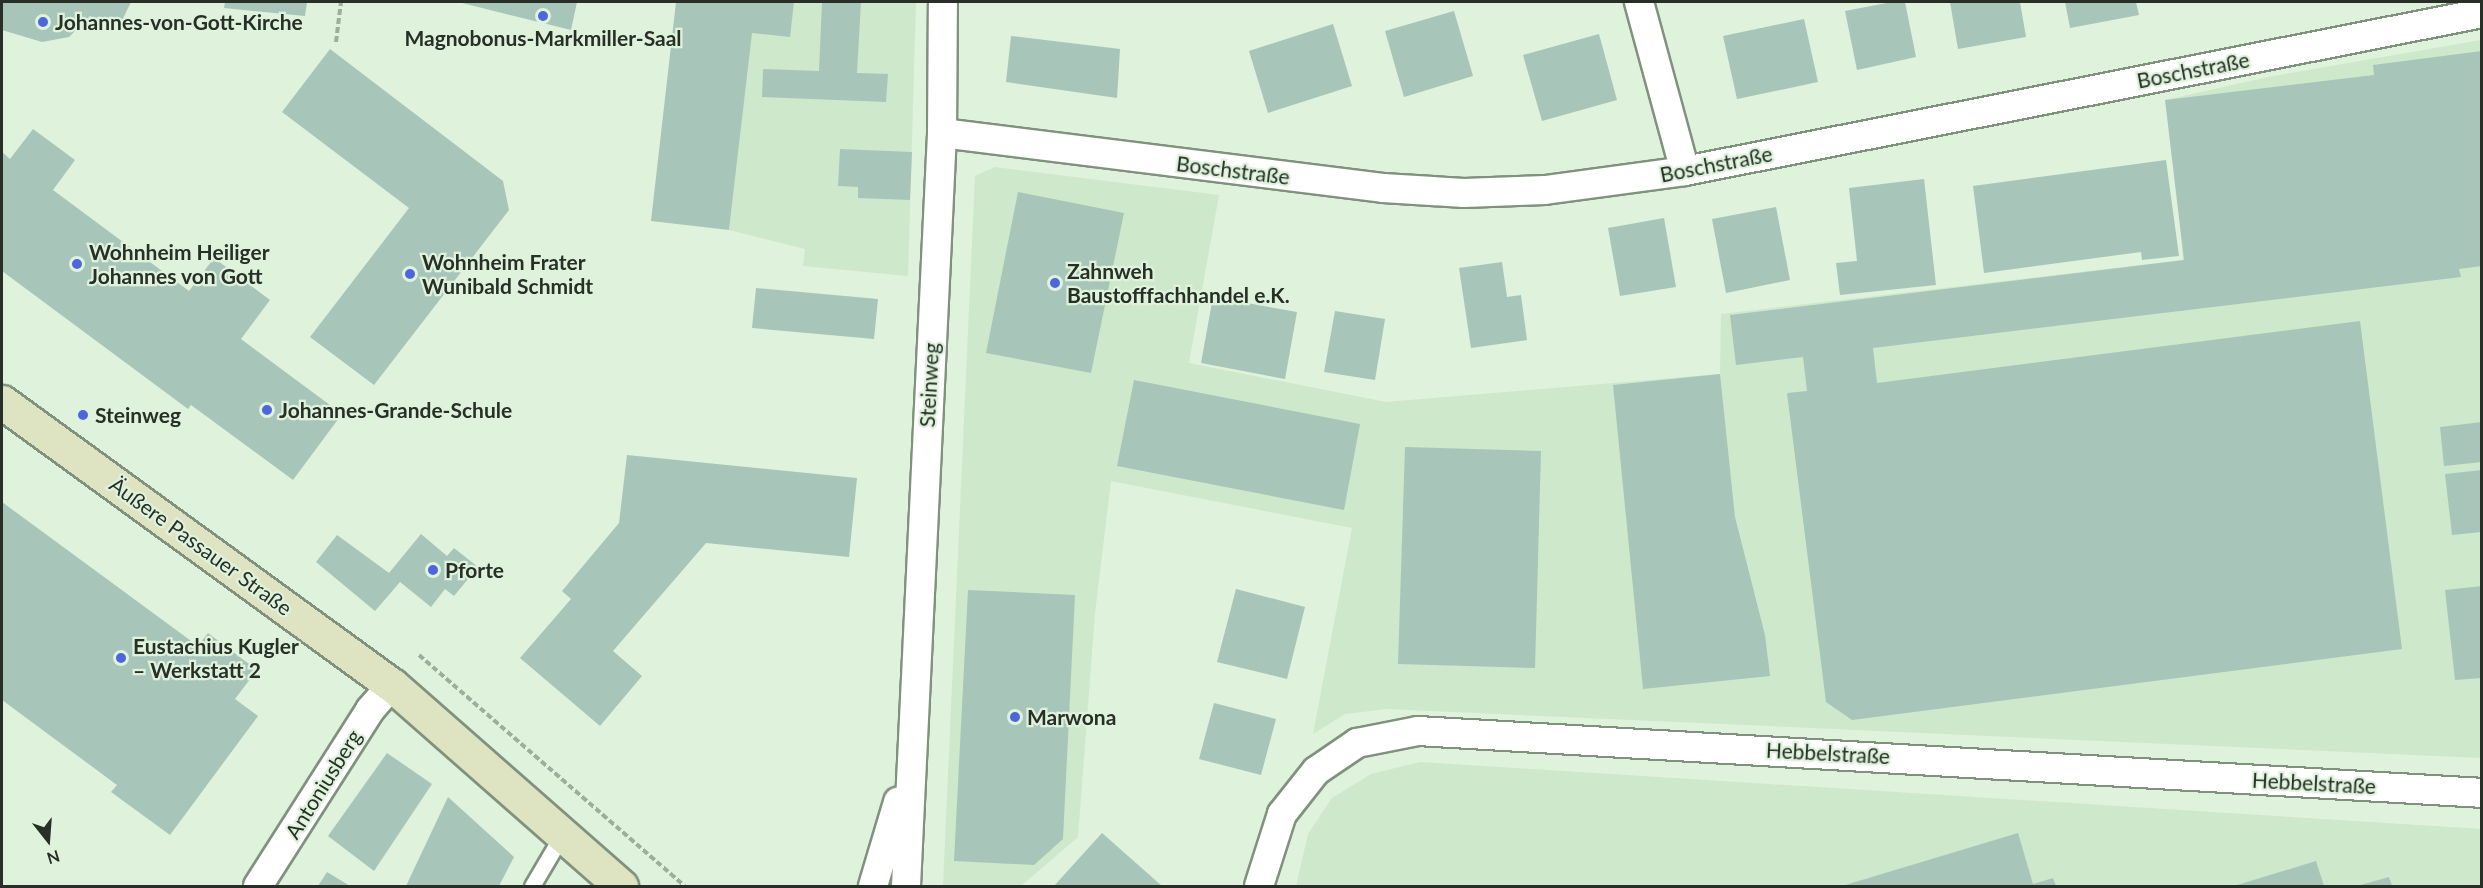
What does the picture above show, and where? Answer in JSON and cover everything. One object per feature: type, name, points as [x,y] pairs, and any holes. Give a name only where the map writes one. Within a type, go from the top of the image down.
[{"type":"main road","name":"Äußere Passauer Straße","points":[[2,402],[392,685],[621,886]]},
{"type":"street","name":"Steinweg","points":[[906,886],[909,768],[942,133],[943,2]]},
{"type":"street","points":[[1639,2],[1685,171]]},
{"type":"street","name":"Boschstraße","points":[[942,133],[1371,187],[1464,193],[1577,186],[1685,171],[2481,13]]},
{"type":"street","name":"Antoniusberg","points":[[258,886],[370,710],[392,685]]},
{"type":"street","name":"Hebbelstraße","points":[[1259,886],[1282,814],[1316,771],[1357,743],[1418,731],[2481,793]]},
{"type":"street","name":"Steinweg","points":[[873,886],[909,768]]},
{"type":"lane","points":[[532,886],[562,835]]},
{"type":"path","points":[[336,42],[341,2]]},
{"type":"path","points":[[419,655],[685,886]]},
{"type":"shaded area","points":[[755,2],[916,2],[908,276],[803,266],[805,249],[729,230]]},
{"type":"shaded area","points":[[2481,40],[2481,758],[1387,709],[1345,714],[1313,734],[1352,528],[1111,481],[1095,613],[1078,837],[1021,886],[943,886],[975,176],[995,167],[1219,195],[1189,363],[1386,402],[1720,374],[1721,314],[2183,260],[2175,157],[2165,100],[2268,77]]},
{"type":"shaded area","points":[[1420,762],[2482,829],[2481,886],[1296,886],[1308,834],[1332,798],[1371,774]]},
{"type":"building","name":"Johannes-von-Gott-Kirche","points":[[2,2],[131,2],[118,29],[90,16],[69,37],[42,42],[2,30]]},
{"type":"building","points":[[225,2],[307,2],[305,16],[224,8]]},
{"type":"building","name":"Magnobonus-Markmiller-Saal","points":[[458,2],[577,2],[571,30]]},
{"type":"building","points":[[676,2],[794,2],[790,37],[752,33],[729,230],[651,221]]},
{"type":"building","points":[[822,2],[861,2],[857,73],[888,74],[886,102],[762,97],[763,69],[819,71]]},
{"type":"building","points":[[1892,2],[1905,2],[1916,57],[1857,70],[1845,11]]},
{"type":"building","points":[[1950,2],[2020,2],[2026,37],[1958,49]]},
{"type":"building","points":[[2065,2],[2136,2],[2139,15],[2070,28]]},
{"type":"building","points":[[1454,11],[1473,76],[1404,97],[1385,31]]},
{"type":"building","points":[[1804,19],[1818,82],[1737,99],[1723,36]]},
{"type":"building","points":[[1333,24],[1352,86],[1268,113],[1249,51]]},
{"type":"building","points":[[1599,34],[1617,100],[1542,121],[1523,55]]},
{"type":"building","points":[[1011,36],[1120,49],[1117,98],[1006,82]]},
{"type":"building","name":"Wohnheim Frater Wunibald Schmidt","points":[[330,49],[503,181],[509,210],[374,385],[310,337],[409,208],[282,112]]},
{"type":"building","points":[[2482,51],[2482,266],[2459,269],[2461,277],[1873,348],[1877,383],[2360,321],[2402,649],[1852,720],[1826,702],[1787,393],[1807,391],[1803,357],[1736,365],[1730,315],[2184,260],[2165,100],[2374,75],[2373,65]]},
{"type":"building","name":"Wohnheim Heiliger Johannes von Gott","points":[[33,129],[75,160],[53,190],[189,291],[214,258],[270,300],[241,339],[342,414],[293,480],[191,405],[188,409],[2,271],[2,152],[10,159]]},
{"type":"building","points":[[840,149],[912,152],[910,200],[858,198],[858,187],[838,186]]},
{"type":"building","points":[[2166,160],[2179,256],[2142,260],[2141,252],[1984,273],[1973,186]]},
{"type":"building","points":[[1924,179],[1936,285],[1840,295],[1836,263],[1857,261],[1849,188]]},
{"type":"building","name":"Zahnweh Baustofffachhandel e.K.","points":[[1018,192],[1124,213],[1091,373],[986,353]]},
{"type":"building","points":[[1776,207],[1790,280],[1726,293],[1712,219]]},
{"type":"building","points":[[1664,218],[1676,287],[1620,296],[1608,228]]},
{"type":"building","points":[[1502,262],[1507,297],[1521,295],[1527,340],[1471,348],[1459,268]]},
{"type":"building","points":[[756,288],[878,299],[874,339],[752,328]]},
{"type":"building","points":[[1213,297],[1297,312],[1285,379],[1201,363]]},
{"type":"building","points":[[1335,311],[1385,319],[1375,380],[1324,372]]},
{"type":"building","points":[[1720,374],[1735,517],[1765,635],[1770,676],[1643,689],[1613,385]]},
{"type":"building","points":[[1134,380],[1360,424],[1344,510],[1117,466]]},
{"type":"building","points":[[2482,422],[2482,462],[2444,466],[2440,427]]},
{"type":"building","points":[[1405,447],[1541,451],[1535,668],[1398,664]]},
{"type":"building","points":[[627,455],[857,478],[849,557],[706,543],[613,651],[642,676],[600,726],[520,658],[571,599],[562,591],[619,523]]},
{"type":"building","points":[[2482,470],[2482,532],[2452,535],[2445,474]]},
{"type":"building","name":"Eustachius Kugler – Werkstatt 2","points":[[2,502],[198,646],[208,633],[257,670],[235,699],[258,716],[170,835],[111,792],[117,785],[2,700]]},
{"type":"building","points":[[421,534],[447,556],[454,548],[478,567],[454,596],[445,589],[431,607],[400,582],[375,611],[316,562],[337,535],[389,573]]},
{"type":"building","points":[[2482,586],[2482,678],[2455,680],[2445,590]]},
{"type":"building","points":[[1236,589],[1305,607],[1287,679],[1217,662]]},
{"type":"building","name":"Marwona","points":[[968,590],[1075,595],[1063,839],[1034,865],[954,861]]},
{"type":"building","points":[[1214,703],[1276,719],[1261,775],[1199,759]]},
{"type":"building","points":[[387,753],[432,784],[374,871],[328,836]]},
{"type":"building","points":[[448,797],[514,857],[499,886],[406,886]]},
{"type":"building","points":[[1102,833],[1162,886],[1054,886]]},
{"type":"building","points":[[2018,833],[2033,884],[2053,878],[2056,886],[1842,886]]},
{"type":"building","points":[[2316,861],[2324,886],[2234,886]]},
{"type":"building","points":[[327,872],[350,886],[318,886]]},
{"type":"building","points":[[2389,877],[2392,886],[2357,886]]},
{"type":"place","name":"Magnobonus-Markmiller-Saal","points":[[543,16]]},
{"type":"place","name":"Johannes-von-Gott-Kirche","points":[[43,22]]},
{"type":"place","name":"Wohnheim Heiliger Johannes von Gott","points":[[77,264]]},
{"type":"place","name":"Wohnheim Frater Wunibald Schmidt","points":[[410,274]]},
{"type":"place","name":"Zahnweh Baustofffachhandel e.K.","points":[[1055,283]]},
{"type":"place","name":"Johannes-Grande-Schule","points":[[267,410]]},
{"type":"place","name":"Steinweg","points":[[83,415]]},
{"type":"place","name":"Pforte","points":[[433,570]]},
{"type":"place","name":"Eustachius Kugler – Werkstatt 2","points":[[121,658]]},
{"type":"place","name":"Marwona","points":[[1015,717]]}]
